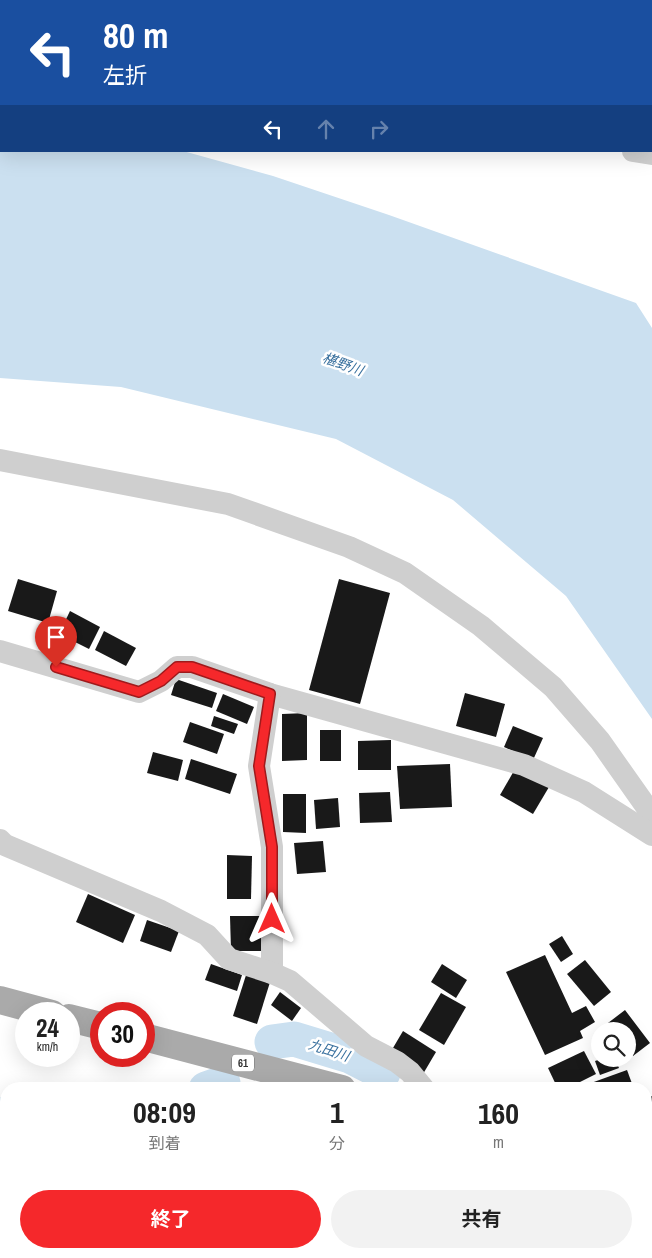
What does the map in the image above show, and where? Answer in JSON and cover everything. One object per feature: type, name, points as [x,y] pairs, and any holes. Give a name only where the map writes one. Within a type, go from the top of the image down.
[{"type":"main road","points":[[0,1000],[15,1004]]},
{"type":"main road","name":"61","points":[[155,1041],[315,1082]]},
{"type":"street","points":[[639,152],[652,154]]},
{"type":"street","points":[[0,460],[228,504],[349,547],[405,573],[481,626],[553,687],[600,741],[652,815]]},
{"type":"street","points":[[0,651],[139,692],[161,681],[177,667],[192,667],[270,694],[524,765],[584,792],[652,835]]},
{"type":"street","points":[[270,694],[259,766],[272,847],[272,972]]},
{"type":"street","points":[[0,840],[5,846],[161,911],[207,935],[229,959],[272,972],[290,981],[366,1046],[396,1062],[410,1072],[418,1082]]},
{"type":"water","name":"椹野川","points":[[0,152],[187,152],[273,176],[636,303],[652,328],[652,719],[566,596],[453,500],[336,439],[121,387],[0,378]]},
{"type":"building","points":[[18,579],[57,591],[48,623],[8,611]]},
{"type":"building","points":[[339,579],[390,593],[360,704],[309,690]]},
{"type":"building","points":[[70,611],[100,627],[89,649],[59,634]]},
{"type":"building","points":[[104,631],[136,648],[126,666],[95,650]]},
{"type":"building","points":[[176,679],[217,693],[212,708],[171,695]]},
{"type":"building","points":[[465,693],[505,704],[496,737],[456,726]]},
{"type":"building","points":[[223,694],[254,707],[247,724],[216,711]]},
{"type":"building","points":[[307,713],[307,760],[282,761],[282,714]]},
{"type":"building","points":[[214,716],[238,724],[234,734],[211,726]]},
{"type":"building","points":[[190,722],[224,734],[217,754],[183,742]]},
{"type":"building","points":[[513,726],[543,738],[533,760],[504,747]]},
{"type":"building","points":[[320,730],[341,730],[341,761],[320,761]]},
{"type":"building","points":[[391,740],[391,770],[358,770],[358,741]]},
{"type":"building","points":[[153,752],[183,760],[178,781],[147,773]]},
{"type":"building","points":[[191,759],[237,774],[230,794],[185,779]]},
{"type":"building","points":[[450,764],[452,807],[400,809],[397,766]]},
{"type":"building","points":[[515,769],[549,787],[533,814],[500,795]]},
{"type":"building","points":[[390,792],[392,822],[360,823],[359,793]]},
{"type":"building","points":[[283,794],[306,794],[306,833],[283,832]]},
{"type":"building","points":[[338,798],[340,827],[316,829],[314,800]]},
{"type":"building","points":[[323,841],[326,872],[297,874],[294,843]]},
{"type":"building","points":[[227,855],[252,856],[251,899],[227,899]]},
{"type":"building","points":[[88,894],[135,915],[123,943],[76,922]]},
{"type":"building","points":[[230,916],[261,916],[262,951],[231,951]]},
{"type":"building","points":[[147,920],[179,931],[171,952],[140,941]]},
{"type":"building","points":[[562,936],[573,954],[561,962],[549,944]]},
{"type":"building","points":[[545,955],[572,1013],[586,1006],[595,1022],[591,1022],[591,1024],[580,1031],[583,1038],[545,1055],[506,972]]},
{"type":"building","points":[[585,960],[611,992],[594,1006],[567,974]]},
{"type":"building","points":[[211,964],[242,975],[237,991],[205,980]]},
{"type":"building","points":[[442,964],[467,980],[456,998],[431,982]]},
{"type":"building","points":[[247,972],[271,979],[257,1024],[233,1016]]},
{"type":"building","points":[[280,992],[301,1008],[292,1021],[271,1005]]},
{"type":"building","points":[[441,993],[466,1007],[444,1045],[419,1030]]},
{"type":"building","points":[[625,1010],[634,1022],[609,1022]]},
{"type":"building","points":[[636,1025],[650,1043],[636,1054]]},
{"type":"building","points":[[403,1031],[436,1052],[423,1074],[390,1053]]},
{"type":"building","points":[[584,1051],[596,1074],[580,1082],[555,1082],[548,1068]]},
{"type":"building","points":[[597,1067],[619,1068],[600,1075]]},
{"type":"building","points":[[627,1070],[631,1082],[594,1082]]},
{"type":"waterway","name":"九田川","points":[[272,1042],[294,1039],[350,1056],[383,1073]]},
{"type":"route","points":[[56,667],[139,692],[161,681],[177,667],[192,667],[270,694],[259,766],[272,847],[272,919]]}]
